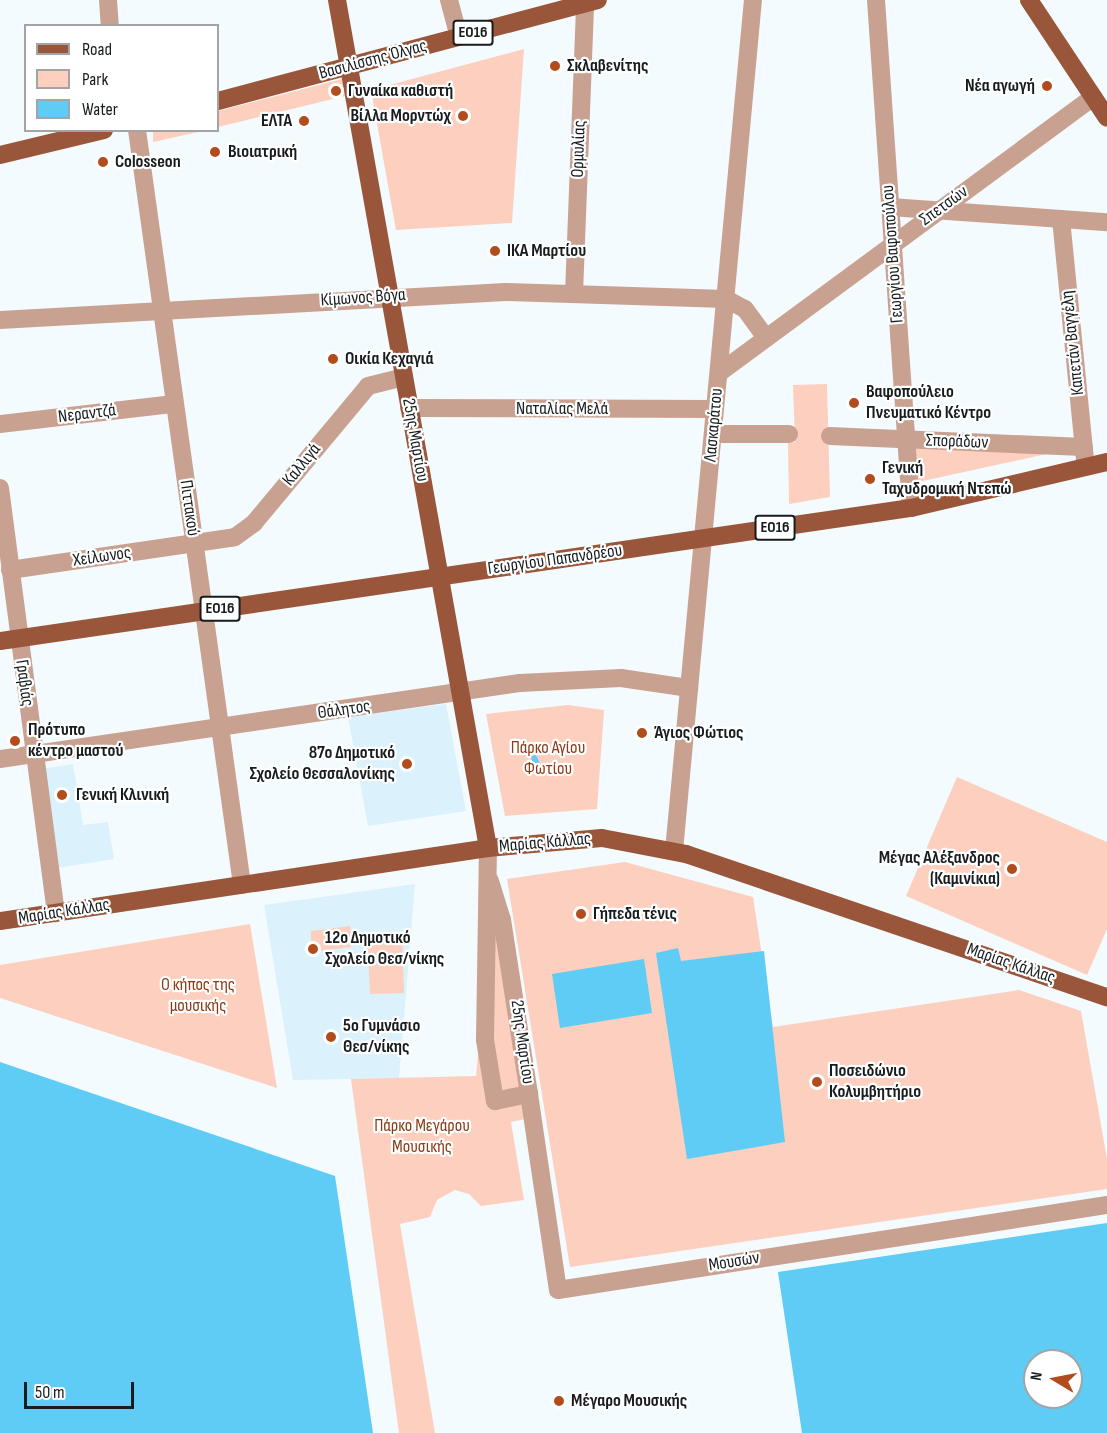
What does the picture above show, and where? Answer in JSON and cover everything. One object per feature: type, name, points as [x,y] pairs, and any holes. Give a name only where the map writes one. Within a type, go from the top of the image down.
[{"type":"main road","name":"25ης Μαρτίου","points":[[337,0],[488,848]]},
{"type":"main road","points":[[1029,0],[1107,118]]},
{"type":"main road","name":"Βασιλίσσης Όλγας","points":[[219,101],[459,37],[551,6],[592,2]]},
{"type":"main road","points":[[0,154],[95,132]]},
{"type":"main road","name":"Γεωργίου Παπανδρέου","points":[[0,641],[910,508],[1107,462]]},
{"type":"main road","name":"Μαρίας Κάλλας","points":[[0,921],[488,848],[602,838],[674,850],[1107,997]]},
{"type":"street","points":[[108,0],[110,24]]},
{"type":"street","points":[[449,0],[459,37]]},
{"type":"street","name":"Λασκαράτου","points":[[674,850],[753,0]]},
{"type":"street","name":"Γεωργίου Βαφοπούλου","points":[[876,0],[910,508]]},
{"type":"street","name":"Ορμυλίας","points":[[574,294],[592,2]]},
{"type":"street","name":"Σπετσών","points":[[719,373],[1093,97]]},
{"type":"street","name":"Πιττακού","points":[[137,132],[242,885]]},
{"type":"street","points":[[890,207],[1107,222]]},
{"type":"street","name":"Καπετάν Βαγγέλη","points":[[1061,219],[1086,467]]},
{"type":"street","name":"Κίμωνος Βόγα","points":[[0,320],[162,312],[389,296],[574,294],[726,299]]},
{"type":"street","points":[[726,299],[745,309],[766,338]]},
{"type":"street","name":"Καλλιγά","points":[[194,544],[246,530],[362,392],[375,382],[404,377]]},
{"type":"street","name":"Νεραντζά","points":[[0,424],[174,404]]},
{"type":"street","name":"Ναταλίας Μελά","points":[[409,408],[715,409]]},
{"type":"street","points":[[713,434],[789,434]]},
{"type":"street","name":"Σποράδων","points":[[830,436],[1084,447]]},
{"type":"street","name":"Γραβιάς","points":[[0,488],[18,639],[56,913]]},
{"type":"street","name":"Χείλωνος","points":[[10,570],[194,544]]},
{"type":"street","name":"Θάλητος","points":[[0,759],[461,692],[596,678],[689,688]]},
{"type":"street","name":"25ης Μαρτίου","points":[[488,848],[490,881],[487,1069],[495,1101],[529,1094],[502,920],[490,881]]},
{"type":"street","name":"Μουσών","points":[[529,1094],[558,1290],[1107,1205]]},
{"type":"shaded area","name":"87ο Δημοτικό Σχολείο Θεσσαλονίκης","points":[[446,704],[466,811],[368,826],[348,717]]},
{"type":"shaded area","name":"Γενική Κλινική","points":[[73,764],[83,825],[108,822],[114,859],[57,868],[42,769]]},
{"type":"shaded area","points":[[415,884],[399,1078],[293,1080],[264,905]]},
{"type":"green space","points":[[524,49],[512,223],[396,230],[371,90]]},
{"type":"green space","points":[[342,79],[345,96],[219,127],[219,111]]},
{"type":"green space","points":[[153,132],[198,132],[153,142]]},
{"type":"green space","points":[[827,384],[830,497],[789,504],[788,443],[795,442],[793,385]]},
{"type":"green space","points":[[915,449],[1051,453],[918,482]]},
{"type":"green space","name":"Πάρκο Αγίου Φωτίου","points":[[568,705],[604,710],[597,809],[505,816],[486,714]]},
{"type":"green space","name":"Μέγας Αλέξανδρος (Καμινίκια)","points":[[957,777],[1107,842],[1107,929],[1087,975],[906,896]]},
{"type":"green space","name":"Ποσειδώνιο Κολυμβητήριο","points":[[625,862],[753,897],[773,1027],[1019,990],[1081,1011],[1107,1159],[1107,1189],[570,1267],[507,879]]},
{"type":"green space","name":"Πάρκο Μεγάρου Μουσικής","points":[[493,888],[525,1119],[511,1122],[524,1200],[481,1206],[469,1194],[455,1190],[437,1200],[430,1217],[400,1224],[435,1433],[399,1433],[351,1079],[476,1076]]},
{"type":"green space","name":"Ο κήπος της μουσικής","points":[[250,924],[277,1088],[0,998],[0,965]]},
{"type":"green space","points":[[350,926],[351,947],[311,952],[311,931]]},
{"type":"green space","points":[[367,933],[402,933],[404,993],[370,994]]},
{"type":"water","points":[[536,755],[542,768],[553,770],[552,776],[533,769],[531,756]]},
{"type":"water","points":[[678,948],[681,961],[764,951],[785,1142],[687,1159],[656,953]]},
{"type":"water","points":[[644,959],[652,1013],[560,1028],[552,974]]},
{"type":"water","points":[[0,1062],[335,1176],[373,1433],[0,1433]]},
{"type":"water","points":[[1107,1223],[1107,1433],[802,1433],[778,1272]]},
{"type":"place","name":"Σκλαβενίτης","points":[[555,66]]},
{"type":"place","name":"Νέα αγωγή","points":[[1047,86]]},
{"type":"place","name":"Γυναίκα καθιστή","points":[[336,91]]},
{"type":"place","name":"Βίλλα Μορντώχ","points":[[463,116]]},
{"type":"place","name":"ΕΛΤΑ","points":[[304,121]]},
{"type":"place","name":"Βιοιατρική","points":[[215,152]]},
{"type":"place","name":"Colosseon","points":[[103,162]]},
{"type":"place","name":"ΙΚΑ Μαρτίου","points":[[495,251]]},
{"type":"place","name":"Οικία Κεχαγιά","points":[[333,359]]},
{"type":"place","name":"Βαφοπούλειο Πνευματικό Κέντρο","points":[[854,403]]},
{"type":"place","name":"Γενική Ταχυδρομική Ντεπώ","points":[[870,479]]},
{"type":"place","name":"Άγιος Φώτιος","points":[[642,733]]},
{"type":"place","name":"Πρότυπο κέντρο μαστού","points":[[15,741]]},
{"type":"place","name":"87ο Δημοτικό Σχολείο Θεσσαλονίκης","points":[[407,764]]},
{"type":"place","name":"Γενική Κλινική","points":[[62,795]]},
{"type":"place","name":"Μέγας Αλέξανδρος (Καμινίκια)","points":[[1012,869]]},
{"type":"place","name":"Γήπεδα τένις","points":[[581,914]]},
{"type":"place","name":"12ο Δημοτικό Σχολείο Θεσ/νίκης","points":[[313,949]]},
{"type":"place","name":"5ο Γυμνάσιο Θεσ/νίκης","points":[[331,1037]]},
{"type":"place","name":"Ποσειδώνιο Κολυμβητήριο","points":[[817,1082]]},
{"type":"place","name":"Μέγαρο Μουσικής","points":[[559,1401]]}]
